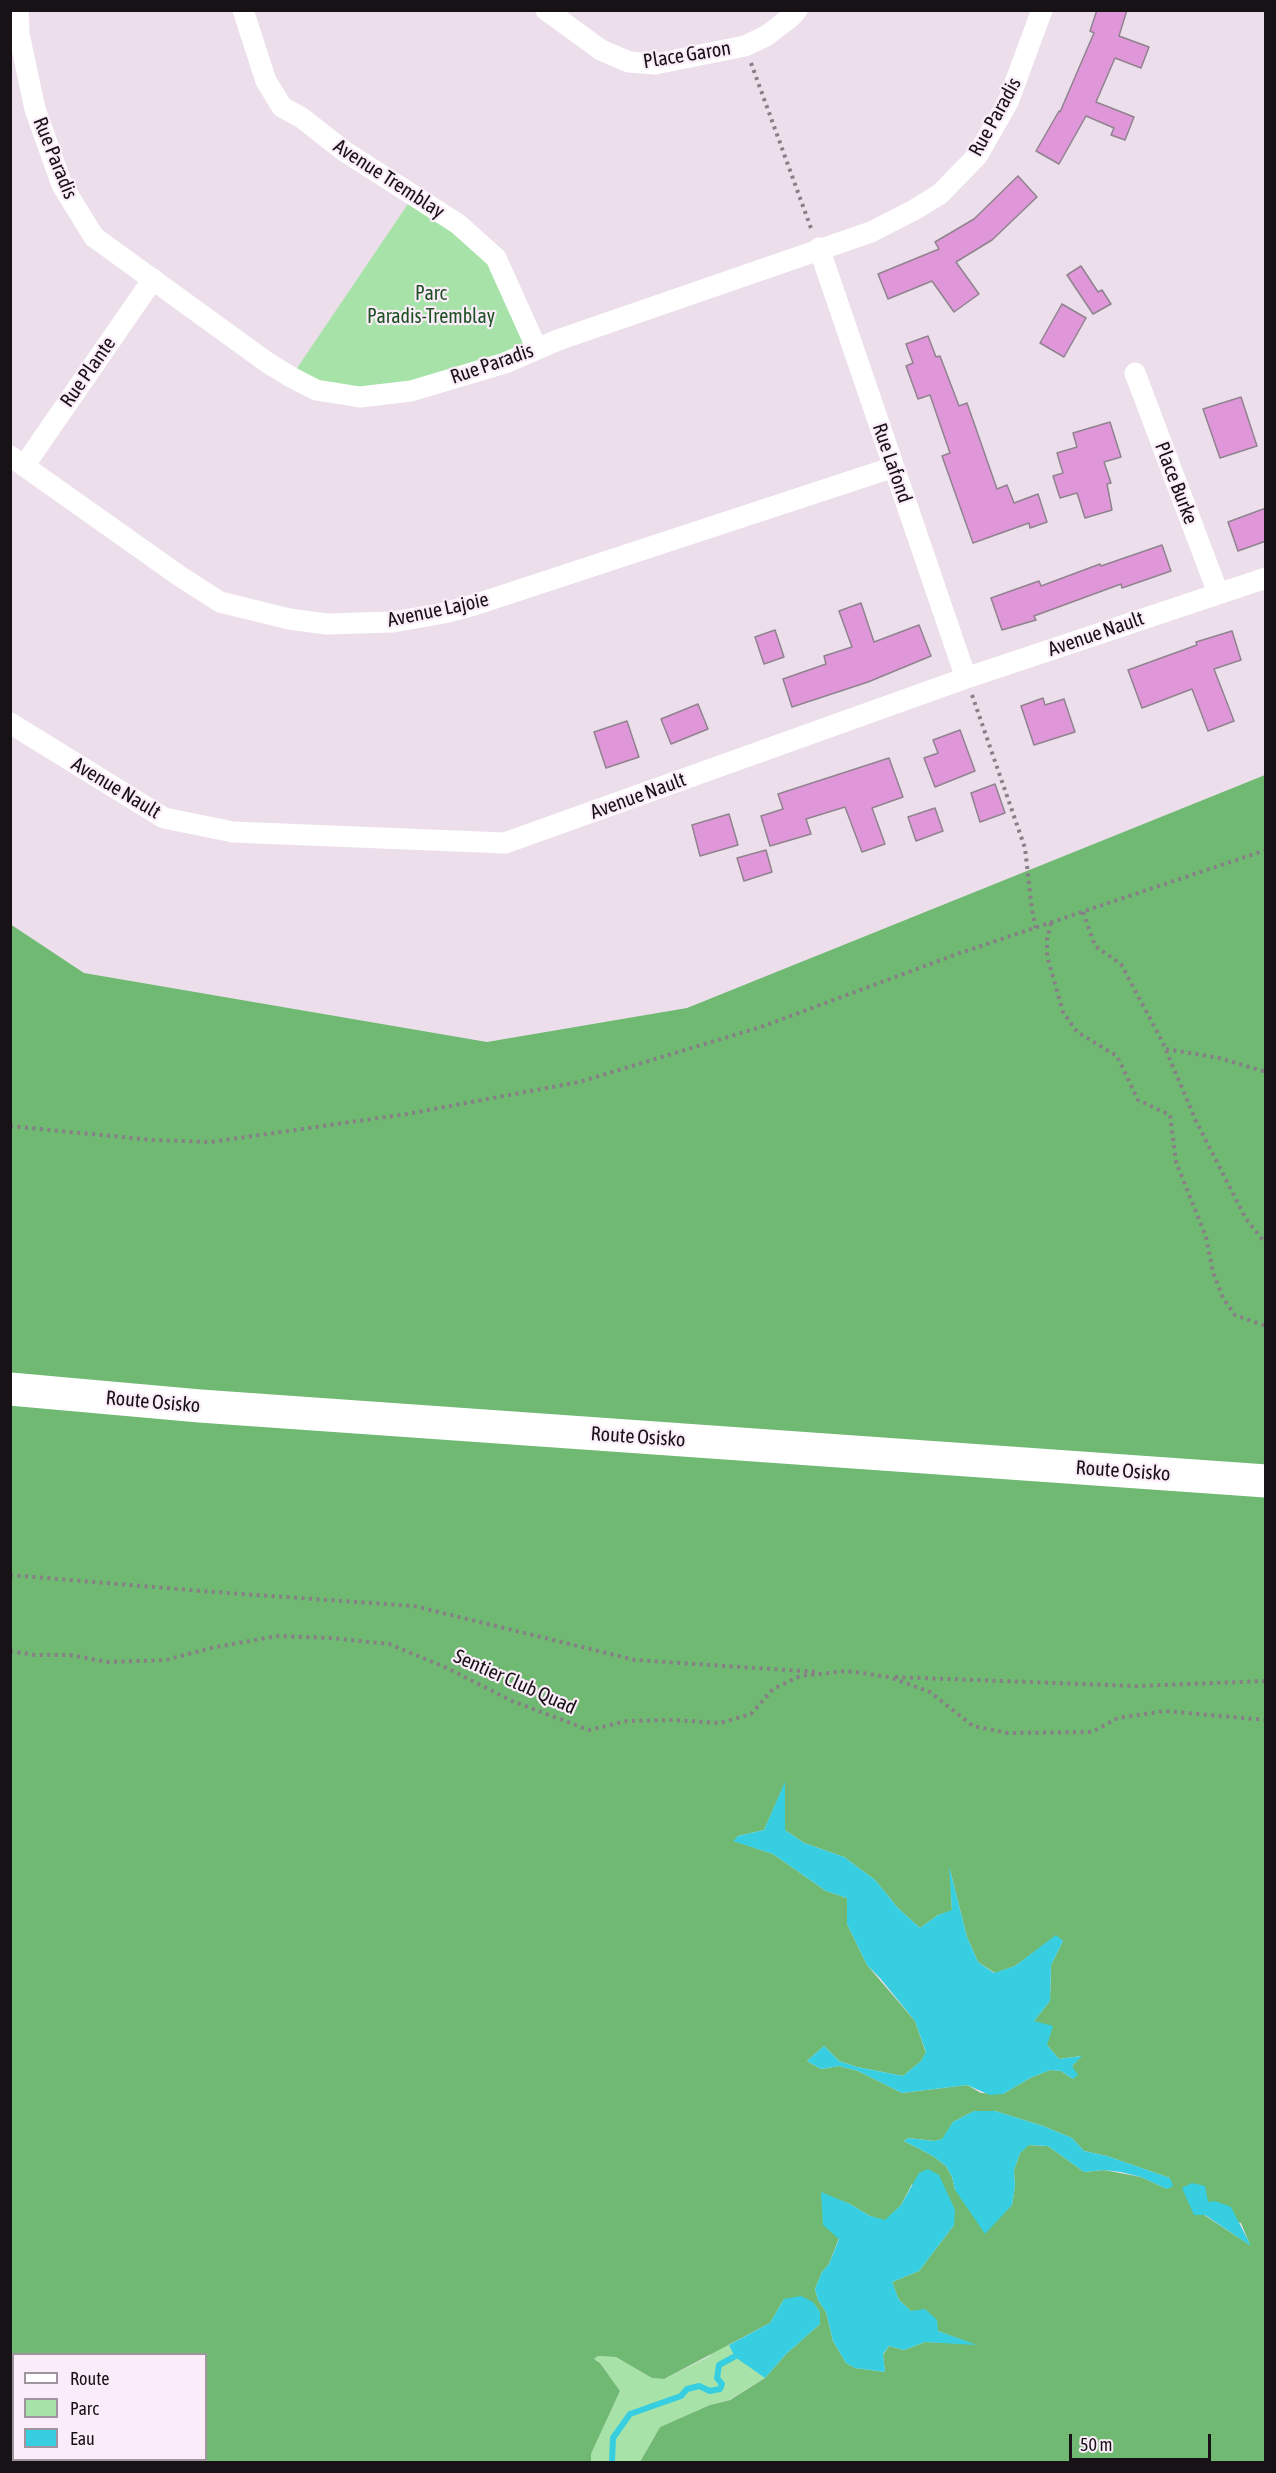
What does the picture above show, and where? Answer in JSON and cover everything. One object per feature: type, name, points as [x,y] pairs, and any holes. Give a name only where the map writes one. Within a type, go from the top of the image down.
[{"type":"highway","name":"Route Osisko","points":[[10,1389],[200,1406],[1266,1481]]},
{"type":"street","name":"Rue Paradis","points":[[18,10],[19,34],[35,109],[62,185],[94,237],[268,363],[316,390],[360,397],[411,391],[505,363],[537,349],[819,248],[871,232],[940,194],[977,156],[1008,102],[1042,10]]},
{"type":"street","name":"Avenue Tremblay","points":[[243,10],[266,81],[282,107],[302,118],[344,151],[458,224],[495,258],[537,349]]},
{"type":"street","name":"Place Garon","points":[[546,10],[601,50],[629,63],[655,64],[745,46],[766,36],[791,17],[796,10]]},
{"type":"street","name":"Rue Lafond","points":[[819,248],[966,678]]},
{"type":"street","name":"Rue Plante","points":[[17,461],[153,279]]},
{"type":"street","name":"Place Burke","points":[[1135,373],[1218,593]]},
{"type":"street","name":"Avenue Lajoie","points":[[17,461],[220,602],[289,619],[327,624],[393,621],[444,613],[474,605],[894,468]]},
{"type":"street","name":"Avenue Nault","points":[[10,723],[164,818],[233,832],[505,843],[966,678],[1266,578]]},
{"type":"path","points":[[745,46],[819,248]]},
{"type":"path","points":[[966,678],[1025,848],[1036,928]]},
{"type":"path","points":[[10,1126],[152,1140],[211,1142],[407,1114],[579,1082],[761,1027],[957,954],[1266,850]]},
{"type":"path","points":[[1083,912],[1095,946],[1120,964],[1166,1049],[1196,1121],[1246,1219],[1266,1244]]},
{"type":"path","points":[[1051,923],[1047,939],[1047,956],[1063,1012],[1077,1032],[1117,1056],[1138,1100],[1170,1115],[1176,1162],[1206,1237],[1213,1272],[1223,1298],[1235,1315],[1266,1326]]},
{"type":"path","points":[[1166,1049],[1219,1058],[1266,1072]]},
{"type":"path","points":[[10,1575],[414,1606],[635,1660],[889,1677],[1136,1686],[1266,1681]]},
{"type":"path","name":"Sentier Club Quad","points":[[10,1651],[35,1655],[70,1655],[106,1662],[166,1660],[211,1648],[277,1636],[331,1638],[389,1644],[447,1668],[512,1701],[589,1730],[627,1721],[674,1720],[720,1723],[751,1714],[773,1689],[800,1676],[829,1673]]},
{"type":"path","points":[[889,1677],[930,1692],[973,1726],[1008,1733],[1092,1732],[1118,1718],[1166,1711],[1266,1720]]},
{"type":"green space","name":"Parc Paradis-Tremblay","points":[[414,195],[496,258],[537,349],[386,392],[291,377]]},
{"type":"green space","points":[[1265,775],[1265,2462],[640,2462],[660,2427],[710,2405],[730,2400],[765,2378],[786,2354],[820,2324],[820,2312],[812,2302],[784,2299],[770,2323],[664,2379],[652,2378],[616,2357],[598,2356],[594,2359],[600,2363],[620,2391],[591,2454],[591,2462],[11,2462],[10,924],[84,973],[487,1042],[687,1008]],"holes":[[[785,1783],[785,1830],[804,1843],[844,1857],[875,1880],[898,1908],[920,1928],[938,1915],[952,1911],[950,1870],[967,1937],[978,1962],[995,1973],[1015,1966],[1056,1936],[1063,1941],[1051,1965],[1050,2001],[1034,2021],[1047,2045],[1059,2059],[1081,2056],[1072,2066],[1073,2079],[1061,2071],[1050,2070],[1030,2078],[1003,2094],[981,2093],[967,2085],[902,2093],[858,2071],[839,2066],[821,2069],[807,2061],[824,2046],[839,2061],[903,2076],[921,2061],[926,2053],[915,2021],[867,1965],[847,1924],[847,1898],[826,1891],[773,1854],[734,1841],[738,1836],[764,1830]],[[974,2111],[995,2111],[1043,2126],[1072,2138],[1084,2151],[1107,2156],[1170,2178],[1167,2189],[1141,2177],[1104,2170],[1084,2172],[1048,2146],[1028,2145],[1020,2153],[1014,2170],[1015,2186],[1012,2205],[999,2217],[955,2190],[946,2166],[933,2156],[904,2141],[908,2138],[934,2141],[943,2139],[953,2122]],[[912,2184],[954,2225],[919,2271],[892,2282],[899,2300],[938,2331],[973,2344],[925,2342],[904,2350],[889,2346],[883,2355],[885,2372],[855,2368],[846,2363],[833,2341],[826,2312],[818,2300],[815,2289],[822,2272],[829,2264],[839,2238],[821,2193],[885,2221],[901,2205]],[[1204,2215],[1241,2223],[1250,2245]]]},
{"type":"green space","points":[[729,2345],[736,2357],[765,2378],[729,2400],[710,2405],[660,2427],[640,2462],[591,2462],[591,2454],[620,2391],[600,2363],[594,2359],[598,2356],[616,2357],[652,2378],[664,2379]]},
{"type":"water","points":[[785,1782],[785,1830],[804,1843],[844,1857],[875,1880],[898,1908],[920,1928],[938,1915],[952,1910],[949,1866],[967,1937],[978,1962],[994,1973],[1015,1966],[1056,1935],[1063,1941],[1051,1965],[1050,2001],[1034,2021],[1053,2026],[1047,2045],[1059,2059],[1082,2056],[1072,2066],[1078,2075],[1073,2079],[1061,2071],[1050,2070],[1030,2078],[1003,2094],[990,2095],[967,2085],[902,2093],[858,2071],[839,2066],[821,2069],[807,2061],[824,2046],[839,2061],[903,2076],[921,2061],[926,2052],[915,2021],[867,1965],[847,1924],[847,1898],[826,1891],[773,1854],[733,1841],[738,1836],[764,1830]]},
{"type":"water","points":[[974,2111],[995,2111],[1043,2126],[1072,2138],[1084,2151],[1107,2156],[1170,2178],[1173,2186],[1167,2189],[1141,2177],[1121,2172],[1104,2170],[1084,2172],[1048,2146],[1029,2145],[1020,2153],[1014,2170],[1015,2186],[1012,2205],[985,2234],[955,2190],[946,2166],[933,2156],[904,2141],[908,2138],[934,2141],[942,2139],[953,2122]]},
{"type":"water","points":[[928,2169],[939,2175],[955,2210],[954,2225],[919,2271],[892,2282],[899,2300],[911,2311],[925,2309],[937,2320],[938,2331],[977,2345],[925,2342],[904,2350],[889,2346],[883,2354],[885,2372],[855,2368],[846,2363],[833,2341],[826,2312],[818,2300],[815,2289],[822,2272],[829,2264],[839,2239],[823,2225],[821,2192],[850,2204],[870,2216],[885,2220],[901,2205],[919,2173]]},
{"type":"water","points":[[1192,2183],[1205,2186],[1208,2202],[1215,2201],[1231,2207],[1251,2246],[1205,2215],[1194,2215],[1182,2188]]},
{"type":"water","points":[[801,2296],[813,2302],[820,2312],[820,2324],[786,2354],[765,2378],[735,2357],[729,2345],[770,2323],[784,2299]]},
{"type":"building","points":[[1097,10],[1127,10],[1119,36],[1149,47],[1141,68],[1115,58],[1096,102],[1134,117],[1125,140],[1111,135],[1114,128],[1086,116],[1059,164],[1036,151],[1060,112],[1094,33],[1090,31]]},
{"type":"building","points":[[1018,176],[1037,197],[992,240],[956,262],[979,294],[954,312],[932,281],[888,299],[878,274],[939,249],[935,242],[974,219]]},
{"type":"building","points":[[1081,266],[1098,292],[1102,290],[1111,304],[1093,314],[1067,275]]},
{"type":"building","points":[[1062,304],[1086,318],[1064,357],[1040,343]]},
{"type":"building","points":[[928,336],[936,357],[940,356],[959,406],[967,403],[997,489],[1007,485],[1014,503],[1038,494],[1047,522],[1030,528],[1029,523],[973,543],[942,456],[950,453],[930,395],[918,399],[906,366],[913,363],[906,344]]},
{"type":"building","points":[[1241,397],[1257,446],[1220,458],[1203,409]]},
{"type":"building","points":[[1110,422],[1121,457],[1104,462],[1111,483],[1107,484],[1112,510],[1085,518],[1077,493],[1060,498],[1053,476],[1063,473],[1057,453],[1077,447],[1073,433]]},
{"type":"building","points":[[1266,508],[1266,541],[1238,551],[1228,522]]},
{"type":"building","points":[[1162,545],[1171,571],[1122,588],[1121,584],[1034,616],[1036,620],[1002,630],[991,598],[1039,581],[1041,586],[1100,564],[1101,566]]},
{"type":"building","points":[[861,603],[874,642],[919,625],[931,656],[868,682],[792,707],[783,679],[826,664],[824,656],[852,647],[839,611]]},
{"type":"building","points":[[775,630],[784,657],[764,664],[755,637]]},
{"type":"building","points":[[1232,631],[1241,660],[1214,669],[1234,721],[1208,731],[1192,689],[1142,708],[1128,670],[1197,645],[1196,642]]},
{"type":"building","points":[[1043,698],[1045,705],[1064,699],[1075,732],[1034,745],[1021,706]]},
{"type":"building","points":[[698,704],[708,729],[671,744],[661,719]]},
{"type":"building","points":[[627,721],[639,757],[606,768],[594,732]]},
{"type":"building","points":[[960,730],[975,771],[935,787],[924,758],[938,753],[933,740]]},
{"type":"building","points":[[889,758],[903,797],[872,808],[885,844],[862,852],[845,807],[806,819],[811,834],[770,846],[761,816],[783,809],[778,794]]},
{"type":"building","points":[[995,784],[1005,813],[980,822],[971,793]]},
{"type":"building","points":[[935,808],[943,831],[916,841],[908,817]]},
{"type":"building","points":[[729,814],[738,845],[700,856],[692,825]]},
{"type":"building","points":[[766,850],[772,872],[744,881],[737,858]]},
{"type":"waterway","points":[[612,2462],[613,2438],[630,2414],[681,2396],[687,2389],[699,2386],[710,2391],[720,2389],[722,2384],[717,2378],[719,2365],[741,2353]]}]
